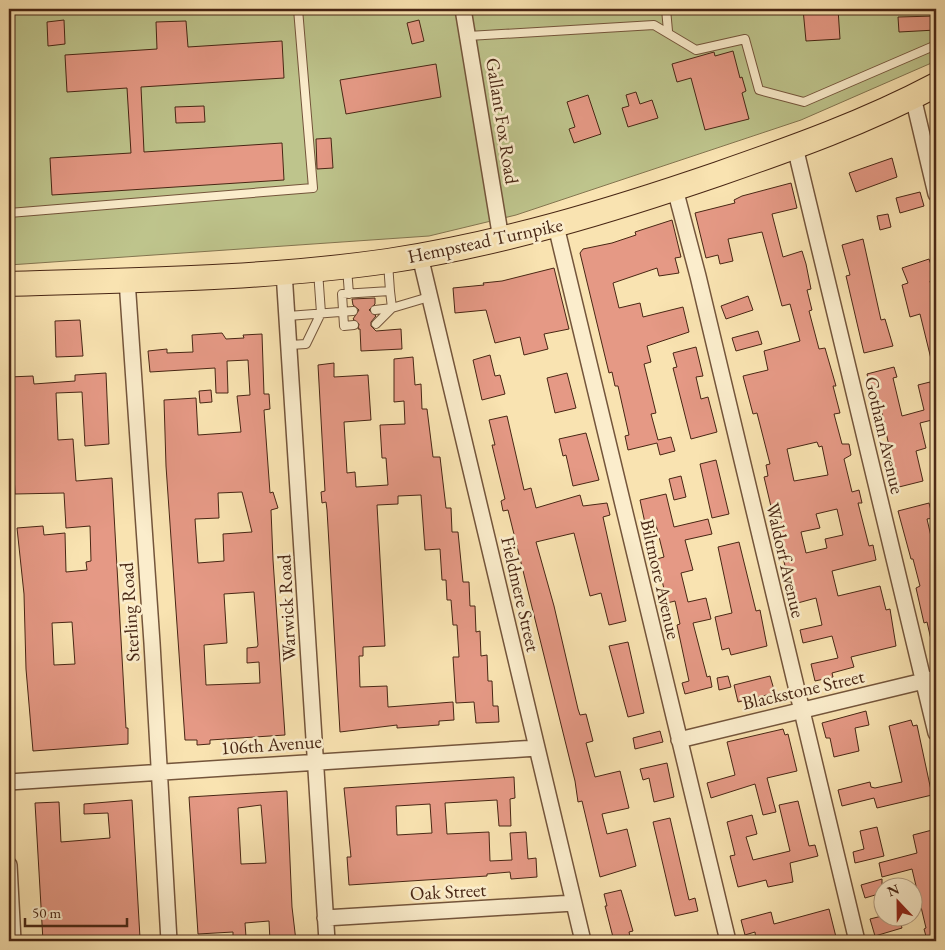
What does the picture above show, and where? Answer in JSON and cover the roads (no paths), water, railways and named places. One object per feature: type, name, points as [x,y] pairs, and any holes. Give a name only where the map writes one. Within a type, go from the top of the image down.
[{"type":"main road","name":"Hempstead Turnpike","points":[[9,284],[127,280],[318,269],[420,256],[501,239],[556,226],[676,189],[828,135],[936,86]]},
{"type":"street","name":"Gallant Fox Road","points":[[463,9],[501,239]]},
{"type":"street","points":[[913,97],[936,194]]},
{"type":"street","name":"Gotham Avenue","points":[[795,147],[930,680],[936,733]]},
{"type":"street","name":"Waldorf Avenue","points":[[676,189],[857,941]]},
{"type":"street","name":"Biltmore Avenue","points":[[556,226],[728,941]]},
{"type":"street","name":"Fieldmere Street","points":[[420,256],[583,941]]},
{"type":"street","name":"Warwick Road","points":[[284,272],[327,941]]},
{"type":"street","name":"Sterling Road","points":[[127,280],[152,643],[169,941]]},
{"type":"street","name":"Blackstone Street","points":[[679,740],[930,680]]},
{"type":"street","name":"106th Avenue","points":[[9,782],[537,748]]},
{"type":"street","points":[[9,866],[13,941]]},
{"type":"street","name":"Oak Street","points":[[325,918],[574,903]]},
{"type":"lane","points":[[9,213],[313,188],[298,9]]},
{"type":"lane","points":[[666,9],[668,32]]},
{"type":"lane","points":[[468,36],[654,24],[696,50],[745,39],[760,90],[804,102],[936,45]]},
{"type":"lane","points":[[388,261],[392,308]]},
{"type":"lane","points":[[347,266],[349,294]]},
{"type":"lane","points":[[290,345],[306,344],[321,314],[318,269]]},
{"type":"lane","points":[[354,325],[344,326],[342,294],[390,291]]},
{"type":"lane","points":[[376,310],[392,308],[429,297]]},
{"type":"lane","points":[[376,324],[392,308]]},
{"type":"lane","points":[[288,316],[353,311]]}]
